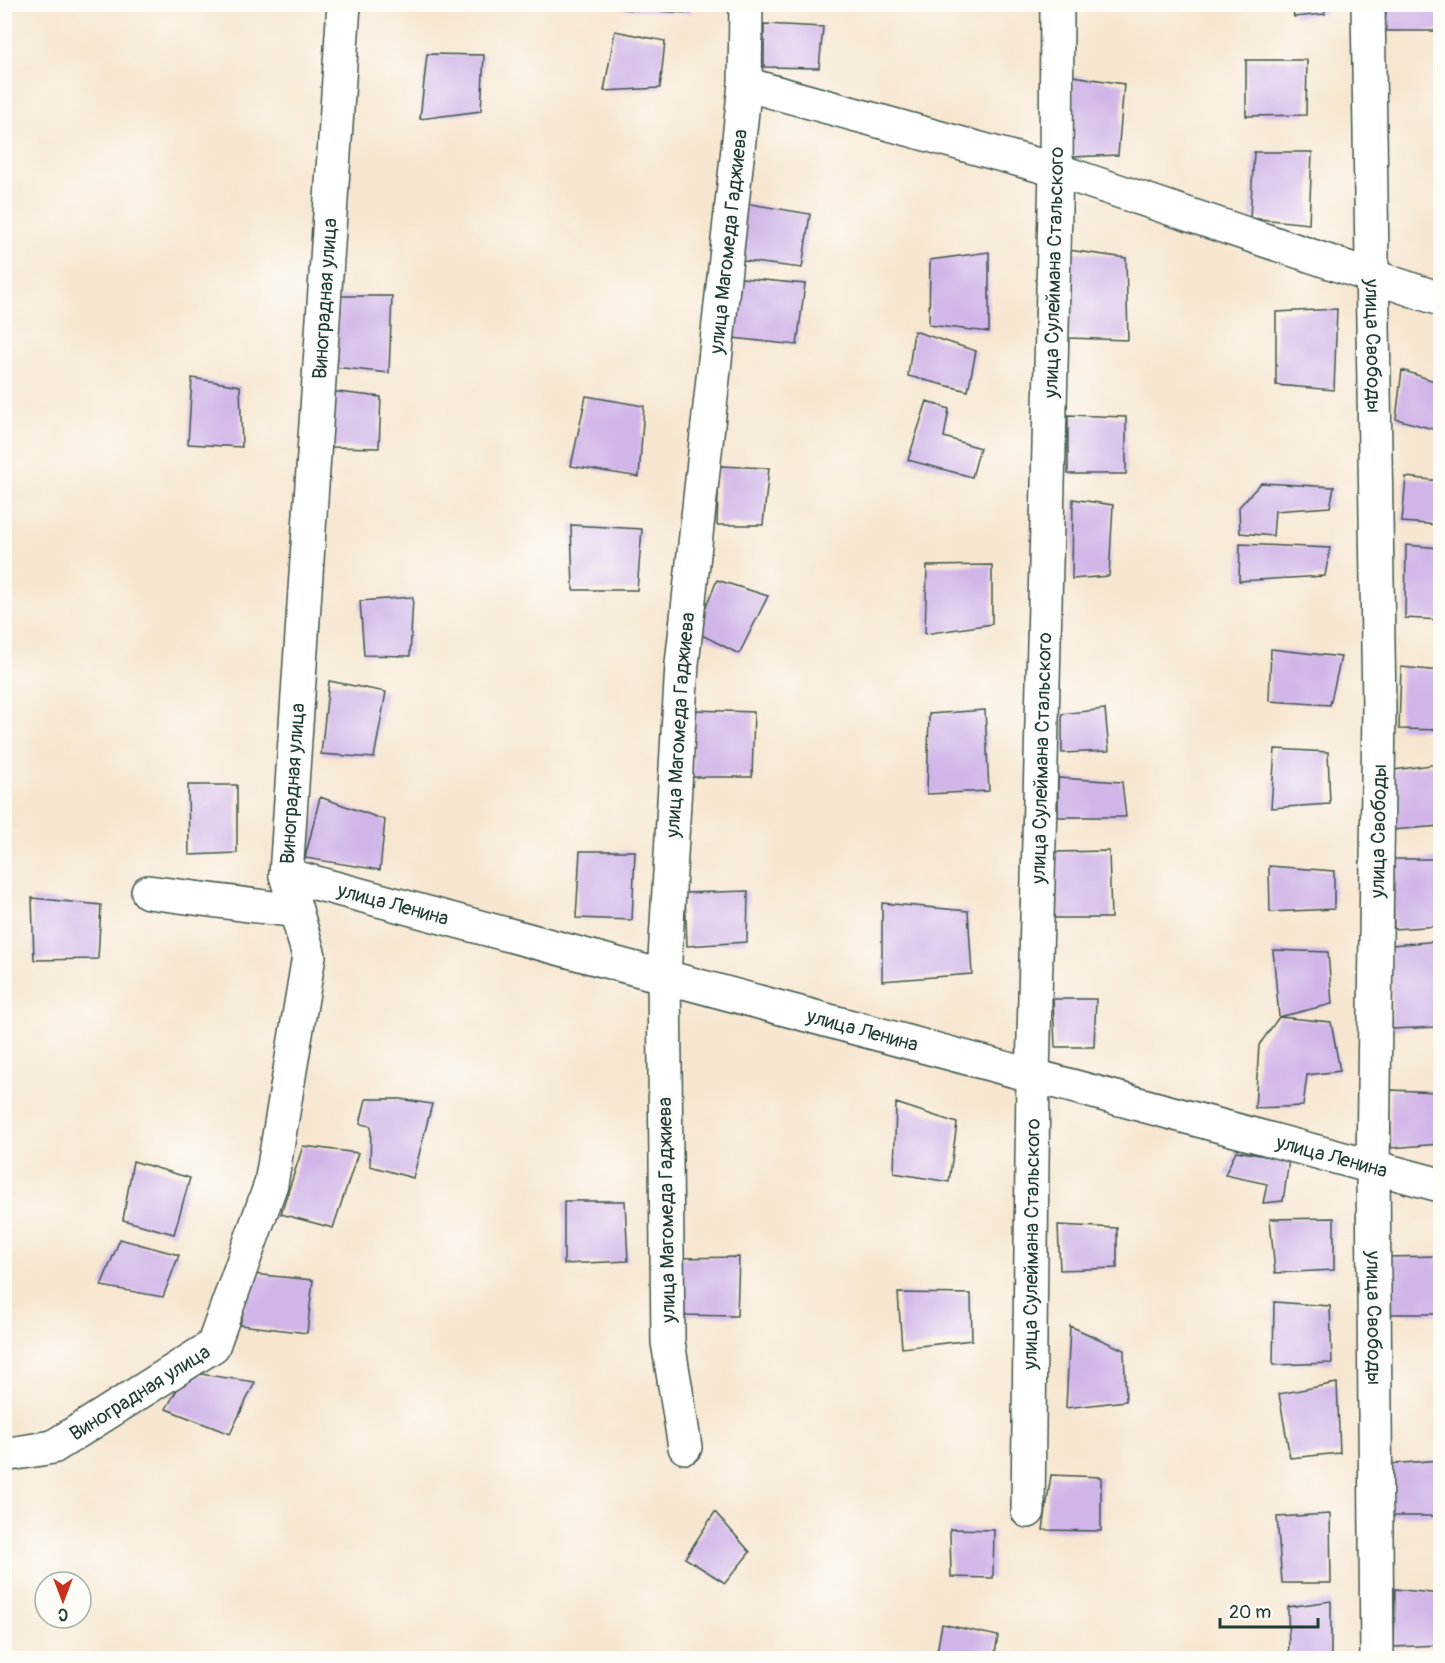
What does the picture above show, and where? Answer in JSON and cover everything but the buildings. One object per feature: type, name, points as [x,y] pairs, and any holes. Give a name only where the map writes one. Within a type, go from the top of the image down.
[{"type":"street","name":"Виноградная улица","points":[[4,1455],[53,1447],[213,1346],[271,1184],[309,956],[286,875],[344,4]]},
{"type":"street","name":"улица Магомеда Гаджиева","points":[[685,1447],[668,1342],[664,976],[682,664],[745,84],[746,4]]},
{"type":"street","name":"улица Сулеймана Стальского","points":[[1028,1511],[1033,1076],[1056,170],[1057,4]]},
{"type":"street","name":"улица Свободы","points":[[1368,4],[1380,708],[1373,1167],[1377,1659]]},
{"type":"street","points":[[745,84],[1056,170],[1440,298]]},
{"type":"street","name":"улица Ленина","points":[[286,875],[1440,1185]]},
{"type":"street","points":[[148,892],[296,910]]}]
